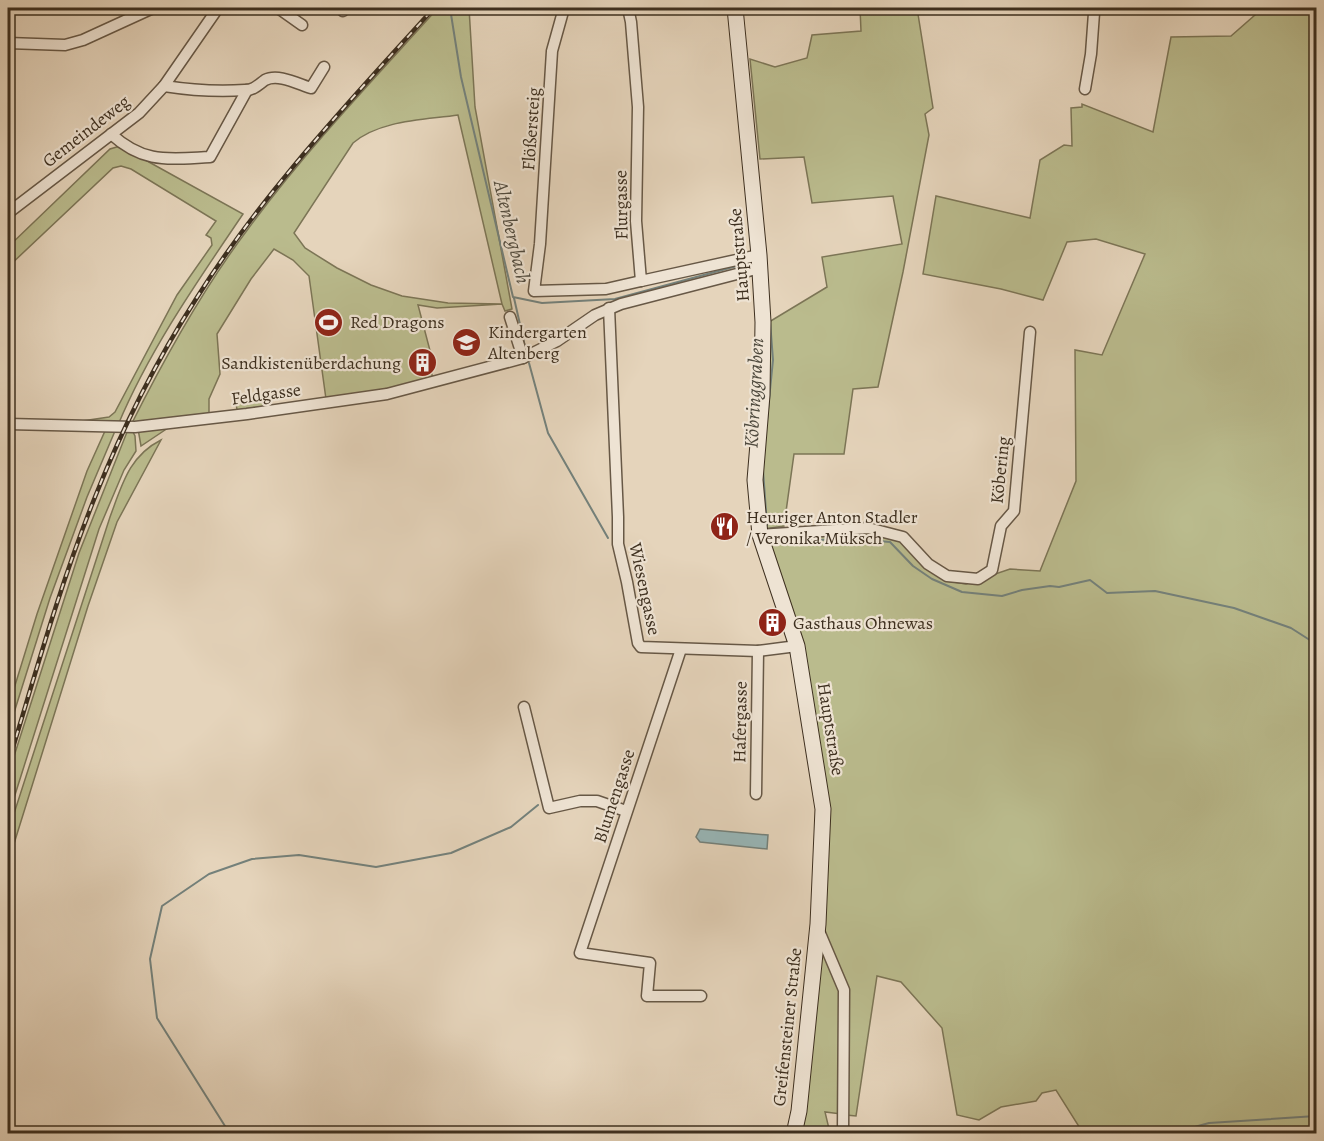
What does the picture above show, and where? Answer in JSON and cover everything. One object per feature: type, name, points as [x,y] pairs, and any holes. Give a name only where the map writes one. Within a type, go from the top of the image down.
[{"type":"main road","name":"Hauptstraße","points":[[735,8],[760,261],[764,345],[756,480],[760,535],[797,646],[822,798],[818,926]]},
{"type":"main road","name":"Greifensteiner Straße","points":[[794,1134],[799,1111],[818,926]]},
{"type":"street","points":[[8,43],[65,45],[83,40],[153,8]]},
{"type":"street","name":"Gemeindeweg","points":[[8,213],[139,113],[164,86],[218,8]]},
{"type":"street","points":[[278,8],[302,26]]},
{"type":"street","name":"Flößersteig","points":[[564,8],[552,51],[540,244],[534,291],[606,289],[641,281]]},
{"type":"street","name":"Flurgasse","points":[[628,8],[638,107],[636,221],[641,281]]},
{"type":"street","points":[[1085,88],[1096,8]]},
{"type":"street","points":[[164,86],[192,90],[247,90],[276,77],[311,88],[324,68]]},
{"type":"street","points":[[111,134],[130,149],[148,157],[210,157],[247,90]]},
{"type":"street","points":[[641,281],[760,261]]},
{"type":"street","name":"Feldgasse","points":[[8,424],[126,427],[247,414],[387,394],[523,357],[558,341],[609,308],[760,261]]},
{"type":"street","name":"Wiesengasse","points":[[609,308],[618,544],[638,643],[641,647],[758,651],[797,646]]},
{"type":"street","points":[[510,317],[523,357]]},
{"type":"street","name":"Köbering","points":[[760,535],[868,528],[903,537],[921,557],[947,576],[978,579],[987,575],[992,570],[1001,526],[1014,511],[1030,332]]},
{"type":"street","name":"Blumengasse","points":[[681,649],[580,953],[650,963],[647,996],[701,996]]},
{"type":"street","name":"Hafergasse","points":[[756,794],[758,651]]},
{"type":"street","points":[[524,707],[549,808],[580,801],[597,801],[627,812]]},
{"type":"street","points":[[818,926],[844,990],[843,1134]]},
{"type":"green space","points":[[438,8],[469,8],[475,107],[512,309],[505,311],[502,304],[437,308],[418,305],[433,362],[431,371],[433,379],[326,399],[309,276],[293,260],[274,249],[251,279],[217,334],[220,374],[209,399],[209,414],[131,425],[185,324],[231,252],[270,200],[340,116]],"holes":[[[458,115],[502,304],[448,303],[402,296],[371,285],[305,248],[294,233],[353,143],[364,135],[389,125]]]},
{"type":"green space","points":[[860,8],[917,8],[933,108],[925,114],[929,135],[878,387],[853,389],[844,454],[794,454],[784,526],[764,529],[760,461],[769,322],[827,287],[822,257],[902,244],[893,196],[812,203],[804,157],[760,159],[750,59],[775,67],[807,58],[812,35],[861,31]]},
{"type":"green space","points":[[1263,8],[1316,8],[1316,1133],[1083,1133],[1056,1090],[1042,1093],[1036,1101],[1001,1107],[979,1120],[957,1115],[942,1028],[901,982],[877,976],[856,1116],[846,1115],[847,990],[820,927],[828,806],[765,537],[873,532],[903,540],[947,581],[966,584],[1010,569],[1040,571],[1076,481],[1075,350],[1102,355],[1145,254],[1096,239],[1067,242],[1043,300],[1001,289],[923,274],[936,196],[1030,218],[1040,160],[1064,145],[1072,146],[1071,108],[1082,107],[1082,104],[1153,132],[1171,37],[1231,36]]},
{"type":"green space","points":[[120,146],[243,214],[159,343],[118,425],[75,422],[109,417],[115,412],[177,295],[212,245],[211,238],[206,235],[216,221],[131,169],[121,166],[113,168],[8,267],[8,247],[110,149]]},
{"type":"green space","points":[[264,394],[266,406],[237,410],[235,395]]},
{"type":"green space","points":[[174,424],[141,446],[138,429]]},
{"type":"green space","points":[[132,430],[135,436],[136,451],[124,470],[99,529],[8,817],[8,775],[79,553],[127,432]]},
{"type":"green space","points":[[105,431],[115,431],[87,497],[50,598],[8,732],[8,708],[37,614],[87,471]]},
{"type":"green space","points":[[161,440],[117,522],[88,606],[8,863],[8,832],[110,517],[123,483],[134,463],[141,454]]},
{"type":"green space","points":[[820,937],[841,991],[841,1114],[825,1112],[830,1133],[799,1134]]},
{"type":"water","points":[[700,829],[768,835],[767,849],[700,842],[696,837]]},
{"type":"waterway","name":"Altenbergbach","points":[[450,8],[461,77],[513,297],[542,303],[615,299],[748,263]]},
{"type":"waterway","points":[[514,298],[526,351]]},
{"type":"waterway","name":"Köbringgraben","points":[[767,420],[773,360],[770,321]]},
{"type":"waterway","points":[[529,363],[548,433],[608,538]]},
{"type":"waterway","name":"Köbringgraben","points":[[763,470],[767,525]]},
{"type":"waterway","name":"Köbringgraben","points":[[775,541],[855,539],[890,542],[913,566],[932,579],[962,592],[1002,596],[1022,590],[1059,587],[1090,580],[1107,593],[1155,591],[1234,608],[1291,628],[1316,644]]},
{"type":"waterway","points":[[230,1134],[157,1018],[150,959],[162,906],[209,874],[252,859],[299,855],[376,867],[451,853],[511,827],[538,805]]},
{"type":"waterway","points":[[1169,1134],[1209,1123],[1316,1116]]},
{"type":"railway","points":[[8,764],[48,630],[82,530],[117,446],[167,347],[222,260],[279,184],[339,113],[434,8]]},
{"type":"place","name":"Red Dragons","points":[[329,322]]},
{"type":"place","name":"Kindergarten Altenberg","points":[[467,342]]},
{"type":"place","name":"Sandkistenüberdachung","points":[[422,363]]},
{"type":"place","name":"Heuriger Anton Stadler / Veronika Müksch","points":[[725,527]]},
{"type":"place","name":"Gasthaus Ohnewas","points":[[772,623]]}]
